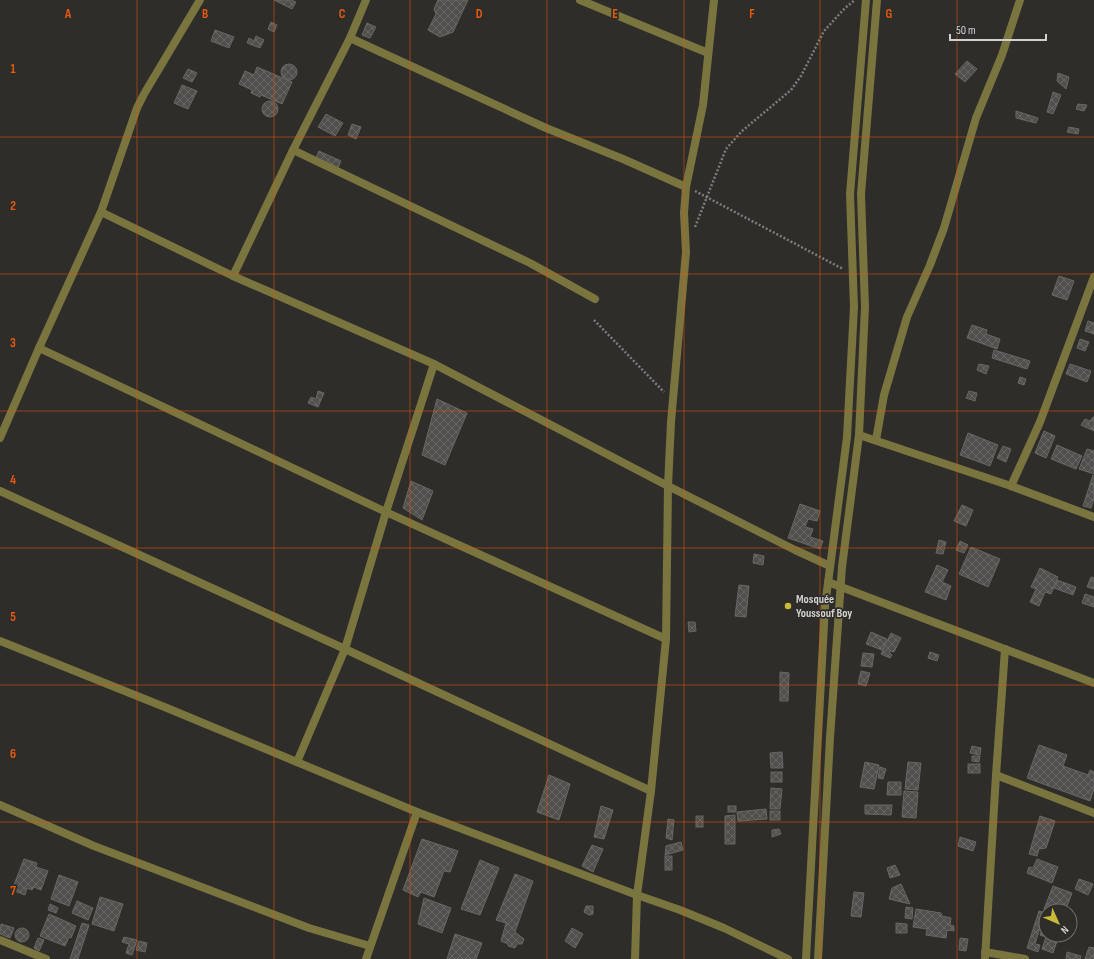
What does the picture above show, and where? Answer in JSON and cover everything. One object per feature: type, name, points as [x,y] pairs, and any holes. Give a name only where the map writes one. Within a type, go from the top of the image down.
[{"type":"street","points":[[0,438],[101,212],[137,108],[200,0]]},
{"type":"street","points":[[233,276],[293,150],[350,38],[366,0]]},
{"type":"street","points":[[580,0],[708,53]]},
{"type":"street","points":[[635,959],[637,895],[651,791],[666,639],[668,486],[673,401],[686,252],[684,212],[686,187],[703,105],[714,0]]},
{"type":"street","points":[[806,959],[825,606],[847,437],[854,307],[850,194],[866,0]]},
{"type":"street","points":[[818,959],[830,738],[841,587],[844,552],[860,435],[865,307],[861,194],[877,0]]},
{"type":"street","points":[[876,440],[884,395],[907,316],[930,265],[944,228],[976,118],[1002,55],[1020,0]]},
{"type":"street","points":[[350,38],[540,126],[623,159],[686,187]]},
{"type":"street","points":[[293,150],[530,263],[595,299]]},
{"type":"street","points":[[101,212],[233,276],[434,364],[668,486],[830,566]]},
{"type":"street","points":[[1011,486],[1040,422],[1090,301],[1094,277]]},
{"type":"street","points":[[39,348],[386,512],[666,639]]},
{"type":"street","points":[[297,762],[345,649],[386,512],[434,364]]},
{"type":"street","points":[[860,435],[1011,486],[1094,517]]},
{"type":"street","points":[[0,491],[651,791]]},
{"type":"street","points":[[828,582],[1094,683]]},
{"type":"street","points":[[0,641],[167,708],[417,812],[680,910],[724,928],[788,959]]},
{"type":"street","points":[[1006,650],[996,775],[985,956],[1025,959]]},
{"type":"street","points":[[996,775],[1094,813]]},
{"type":"street","points":[[0,805],[94,846],[309,928],[370,946]]},
{"type":"street","points":[[366,959],[417,812]]},
{"type":"street","points":[[0,940],[46,959]]},
{"type":"path","points":[[706,197],[721,159],[733,140],[791,90],[801,76],[824,31],[845,8],[855,0]]},
{"type":"path","points":[[686,187],[852,273]]},
{"type":"path","points":[[594,320],[673,401]]},
{"type":"building","points":[[274,0],[291,0],[296,2],[292,9]]},
{"type":"building","points":[[438,0],[468,0],[453,32],[440,37],[428,30],[436,14],[434,9]]},
{"type":"building","points":[[271,22],[277,25],[274,32],[268,29]]},
{"type":"building","points":[[367,23],[376,27],[370,38],[362,35]]},
{"type":"building","points":[[215,30],[234,37],[229,48],[211,41]]},
{"type":"building","points":[[256,36],[264,40],[260,48],[247,43],[249,38],[254,41]]},
{"type":"building","points":[[967,61],[977,69],[965,82],[955,74]]},
{"type":"building","points":[[289,64],[296,69],[297,72],[292,79],[289,80],[282,75],[281,72],[286,65]]},
{"type":"building","points":[[257,67],[292,82],[282,104],[261,95],[260,97],[251,93],[252,90],[239,84],[245,71],[254,75]]},
{"type":"building","points":[[188,69],[197,73],[192,82],[183,78]]},
{"type":"building","points":[[1058,73],[1069,77],[1066,89],[1057,81]]},
{"type":"building","points":[[182,85],[197,91],[188,109],[174,103]]},
{"type":"building","points":[[1053,92],[1061,95],[1053,114],[1047,112]]},
{"type":"building","points":[[270,101],[276,103],[278,109],[276,115],[270,117],[264,115],[262,109],[264,103]]},
{"type":"building","points":[[1078,104],[1087,105],[1084,111],[1076,109]]},
{"type":"building","points":[[1016,111],[1038,118],[1036,123],[1016,118]]},
{"type":"building","points":[[326,114],[343,123],[335,136],[318,127]]},
{"type":"building","points":[[352,124],[361,127],[356,139],[348,135]]},
{"type":"building","points":[[1069,127],[1079,129],[1078,134],[1067,132]]},
{"type":"building","points":[[319,151],[341,161],[337,170],[315,160]]},
{"type":"building","points":[[1059,276],[1074,281],[1067,300],[1052,295]]},
{"type":"building","points":[[1088,321],[1094,323],[1094,334],[1085,331]]},
{"type":"building","points":[[972,325],[987,330],[986,334],[1000,339],[997,349],[967,338]]},
{"type":"building","points":[[1080,339],[1089,342],[1085,351],[1077,348]]},
{"type":"building","points":[[994,350],[1030,361],[1027,369],[992,358]]},
{"type":"building","points":[[979,364],[989,366],[986,374],[977,370]]},
{"type":"building","points":[[1070,364],[1091,371],[1087,382],[1066,374]]},
{"type":"building","points":[[1020,377],[1026,379],[1024,385],[1018,383]]},
{"type":"building","points":[[318,391],[324,393],[318,407],[308,403],[311,397],[316,399]]},
{"type":"building","points":[[969,391],[977,393],[975,401],[966,398]]},
{"type":"building","points":[[437,399],[467,413],[445,465],[422,455]]},
{"type":"building","points":[[1093,417],[1094,431],[1081,425],[1085,419],[1090,421]]},
{"type":"building","points":[[1044,431],[1055,436],[1046,458],[1035,453]]},
{"type":"building","points":[[968,433],[998,445],[990,466],[960,455]]},
{"type":"building","points":[[1057,445],[1082,456],[1076,469],[1051,459]]},
{"type":"building","points":[[1003,446],[1011,449],[1006,462],[997,458]]},
{"type":"building","points":[[1087,449],[1094,451],[1094,474],[1079,469]]},
{"type":"building","points":[[1093,475],[1094,499],[1091,508],[1083,506]]},
{"type":"building","points":[[411,481],[433,491],[422,520],[403,508]]},
{"type":"building","points":[[800,504],[820,511],[817,521],[808,519],[805,527],[813,529],[810,537],[823,541],[820,549],[788,538]]},
{"type":"building","points":[[962,505],[973,510],[966,526],[954,521]]},
{"type":"building","points":[[939,540],[946,542],[943,554],[936,553]]},
{"type":"building","points":[[960,541],[968,545],[964,553],[956,550]]},
{"type":"building","points":[[971,547],[1000,559],[988,587],[959,574]]},
{"type":"building","points":[[754,554],[764,556],[763,565],[753,563]]},
{"type":"building","points":[[937,565],[948,570],[942,582],[951,586],[946,600],[925,592]]},
{"type":"building","points":[[1040,568],[1058,577],[1051,594],[1045,592],[1039,606],[1030,602],[1036,589],[1031,587]]},
{"type":"building","points":[[1091,577],[1094,578],[1094,589],[1087,587]]},
{"type":"building","points":[[1057,580],[1076,587],[1073,595],[1054,588]]},
{"type":"building","points":[[739,585],[749,586],[746,617],[735,616]]},
{"type":"building","points":[[1085,594],[1094,597],[1094,607],[1082,603]]},
{"type":"building","points":[[688,622],[695,622],[696,631],[689,632]]},
{"type":"building","points":[[871,632],[887,639],[882,650],[866,644]]},
{"type":"building","points":[[891,633],[901,638],[894,652],[889,652],[892,655],[890,658],[881,654]]},
{"type":"building","points":[[930,652],[939,655],[937,661],[928,658]]},
{"type":"building","points":[[863,653],[874,654],[872,667],[861,666]]},
{"type":"building","points":[[861,671],[870,673],[866,686],[858,684]]},
{"type":"building","points":[[780,672],[789,673],[788,701],[780,701]]},
{"type":"building","points":[[1039,745],[1067,755],[1063,766],[1088,775],[1090,770],[1094,772],[1094,789],[1090,801],[1027,778]]},
{"type":"building","points":[[972,746],[981,748],[980,755],[970,753]]},
{"type":"building","points":[[782,752],[783,768],[771,768],[770,753]]},
{"type":"building","points":[[972,756],[980,756],[979,762],[972,761]]},
{"type":"building","points":[[865,762],[879,765],[874,789],[860,787]]},
{"type":"building","points":[[908,762],[921,763],[918,790],[905,789]]},
{"type":"building","points":[[968,764],[980,764],[980,773],[968,773]]},
{"type":"building","points":[[880,767],[886,769],[883,779],[878,778]]},
{"type":"building","points":[[771,772],[782,772],[782,782],[771,782]]},
{"type":"building","points":[[549,775],[570,784],[559,820],[537,812]]},
{"type":"building","points":[[888,782],[901,782],[901,795],[887,795]]},
{"type":"building","points":[[771,788],[782,789],[780,809],[770,809]]},
{"type":"building","points":[[904,791],[918,792],[916,818],[902,817]]},
{"type":"building","points":[[865,805],[892,805],[891,815],[865,814]]},
{"type":"building","points":[[601,806],[613,810],[604,839],[594,837]]},
{"type":"building","points":[[728,806],[736,806],[736,812],[728,812]]},
{"type":"building","points":[[766,809],[767,819],[738,821],[737,812]]},
{"type":"building","points":[[770,811],[780,811],[780,820],[770,820]]},
{"type":"building","points":[[735,815],[735,844],[725,844],[725,816]]},
{"type":"building","points":[[696,816],[703,816],[703,827],[696,827]]},
{"type":"building","points":[[1040,816],[1055,821],[1046,848],[1039,849],[1037,856],[1029,854]]},
{"type":"building","points":[[668,819],[674,820],[672,840],[666,838]]},
{"type":"building","points":[[779,829],[781,834],[772,837],[772,830]]},
{"type":"building","points":[[960,837],[976,842],[973,851],[958,846]]},
{"type":"building","points":[[422,839],[458,851],[450,872],[444,871],[434,897],[421,892],[418,897],[403,890]]},
{"type":"building","points":[[681,842],[683,850],[665,855],[666,846]]},
{"type":"building","points":[[592,845],[603,849],[593,872],[582,866]]},
{"type":"building","points":[[665,856],[672,856],[672,870],[665,870]]},
{"type":"building","points":[[24,859],[37,863],[36,867],[48,871],[41,890],[34,887],[32,890],[27,888],[25,895],[12,890]]},
{"type":"building","points":[[1037,859],[1058,867],[1052,883],[1027,873],[1029,867],[1033,868]]},
{"type":"building","points":[[480,860],[499,868],[480,915],[461,909]]},
{"type":"building","points":[[895,865],[900,875],[890,878],[887,868]]},
{"type":"building","points":[[515,874],[533,881],[515,932],[524,939],[522,944],[517,944],[515,948],[508,946],[508,944],[501,941],[506,923],[496,920]]},
{"type":"building","points":[[59,875],[78,882],[69,906],[51,899]]},
{"type":"building","points":[[1079,879],[1093,884],[1088,895],[1075,889]]},
{"type":"building","points":[[901,884],[910,904],[889,899],[892,888]]},
{"type":"building","points":[[1053,886],[1072,893],[1068,903],[1046,903]]},
{"type":"building","points":[[854,892],[864,893],[861,917],[851,916]]},
{"type":"building","points":[[100,897],[123,904],[114,931],[92,924]]},
{"type":"building","points":[[424,898],[451,908],[442,933],[418,924]]},
{"type":"building","points":[[77,901],[93,908],[88,920],[72,913]]},
{"type":"building","points":[[50,904],[58,908],[56,913],[48,910]]},
{"type":"building","points":[[586,906],[593,906],[593,914],[589,915],[584,912]]},
{"type":"building","points":[[906,907],[913,908],[912,919],[905,918]]},
{"type":"building","points":[[916,909],[941,913],[942,916],[951,918],[950,925],[954,926],[954,931],[947,930],[946,938],[926,935],[927,929],[913,927]]},
{"type":"building","points":[[49,914],[76,926],[71,938],[69,937],[65,946],[40,936]]},
{"type":"building","points":[[1038,914],[1038,934],[1035,944],[1040,945],[1038,952],[1027,948]]},
{"type":"building","points":[[82,923],[89,925],[78,959],[70,959]]},
{"type":"building","points":[[896,923],[907,924],[907,933],[896,933]]},
{"type":"building","points":[[1,924],[14,928],[10,938],[0,934]]},
{"type":"building","points":[[22,928],[27,930],[29,935],[27,940],[22,942],[17,940],[15,935],[17,930]]},
{"type":"building","points":[[572,928],[583,934],[575,948],[565,941]]},
{"type":"building","points":[[455,934],[482,943],[476,959],[447,959]]},
{"type":"building","points":[[124,937],[137,940],[132,955],[126,953],[129,944],[122,942]]},
{"type":"building","points":[[38,938],[44,940],[39,951],[34,948]]},
{"type":"building","points":[[960,938],[968,939],[966,951],[959,950]]},
{"type":"building","points":[[139,941],[147,943],[145,952],[136,950]]},
{"type":"building","points":[[1044,943],[1056,943],[1053,953],[1042,949]]},
{"type":"building","points":[[1089,947],[1094,948],[1094,959],[1085,959]]},
{"type":"building","points":[[1067,952],[1081,956],[1080,959],[1066,959]]},
{"type":"place","name":"Mosquée Youssouf Boy","points":[[788,606]]}]
